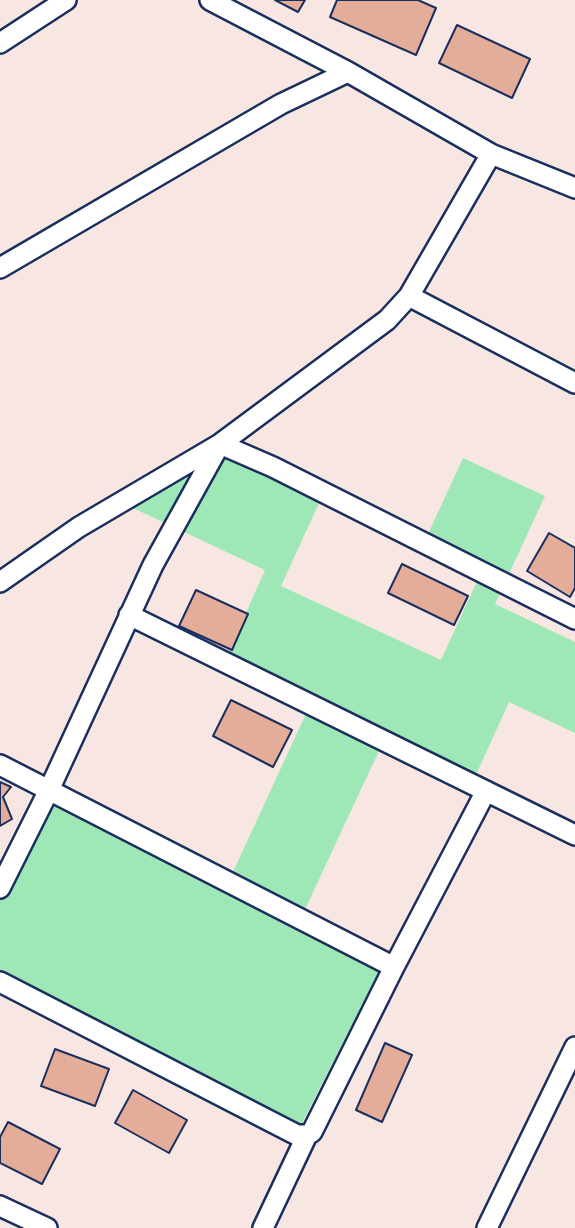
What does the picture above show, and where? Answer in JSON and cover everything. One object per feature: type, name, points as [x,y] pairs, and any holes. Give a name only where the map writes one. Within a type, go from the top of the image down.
[{"type":"street","points":[[0,43],[66,0]]},
{"type":"street","points":[[210,0],[348,72],[491,154],[575,188]]},
{"type":"street","points":[[0,268],[281,104],[348,72]]},
{"type":"street","points":[[0,582],[79,527],[220,444],[387,320],[410,296],[491,154]]},
{"type":"street","points":[[410,296],[575,383]]},
{"type":"street","points":[[0,888],[49,790],[153,565],[220,444]]},
{"type":"street","points":[[220,444],[273,467],[575,619]]},
{"type":"street","points":[[129,615],[575,835]]},
{"type":"street","points":[[0,765],[394,967]]},
{"type":"street","points":[[0,982],[297,1135],[307,1135],[312,1132],[486,791]]},
{"type":"street","points":[[487,1228],[575,1047]]},
{"type":"street","points":[[263,1228],[307,1135]]},
{"type":"street","points":[[0,1206],[47,1228]]},
{"type":"green space","points":[[226,443],[325,490],[281,586],[441,660],[481,573],[423,545],[463,458],[545,496],[495,604],[575,642],[575,733],[509,702],[473,781],[385,738],[300,920],[384,961],[300,1127],[0,985],[0,891],[48,786],[233,872],[310,705],[223,664],[265,570],[133,508]]},
{"type":"building","points":[[275,0],[305,0],[298,12]]},
{"type":"building","points":[[337,0],[418,0],[436,8],[416,55],[330,17]]},
{"type":"building","points":[[457,25],[530,59],[512,98],[439,63]]},
{"type":"building","points":[[549,533],[575,548],[575,588],[570,597],[527,571]]},
{"type":"building","points":[[402,564],[468,596],[454,625],[388,593]]},
{"type":"building","points":[[196,590],[248,614],[232,650],[179,626]]},
{"type":"building","points":[[231,700],[292,730],[273,767],[213,736]]},
{"type":"building","points":[[0,782],[11,787],[3,797],[12,819],[0,826]]},
{"type":"building","points":[[385,1043],[412,1055],[382,1122],[356,1110]]},
{"type":"building","points":[[55,1049],[109,1069],[95,1106],[41,1086]]},
{"type":"building","points":[[133,1090],[187,1120],[169,1153],[115,1123]]},
{"type":"building","points":[[8,1122],[60,1149],[42,1184],[0,1163],[0,1137]]}]
